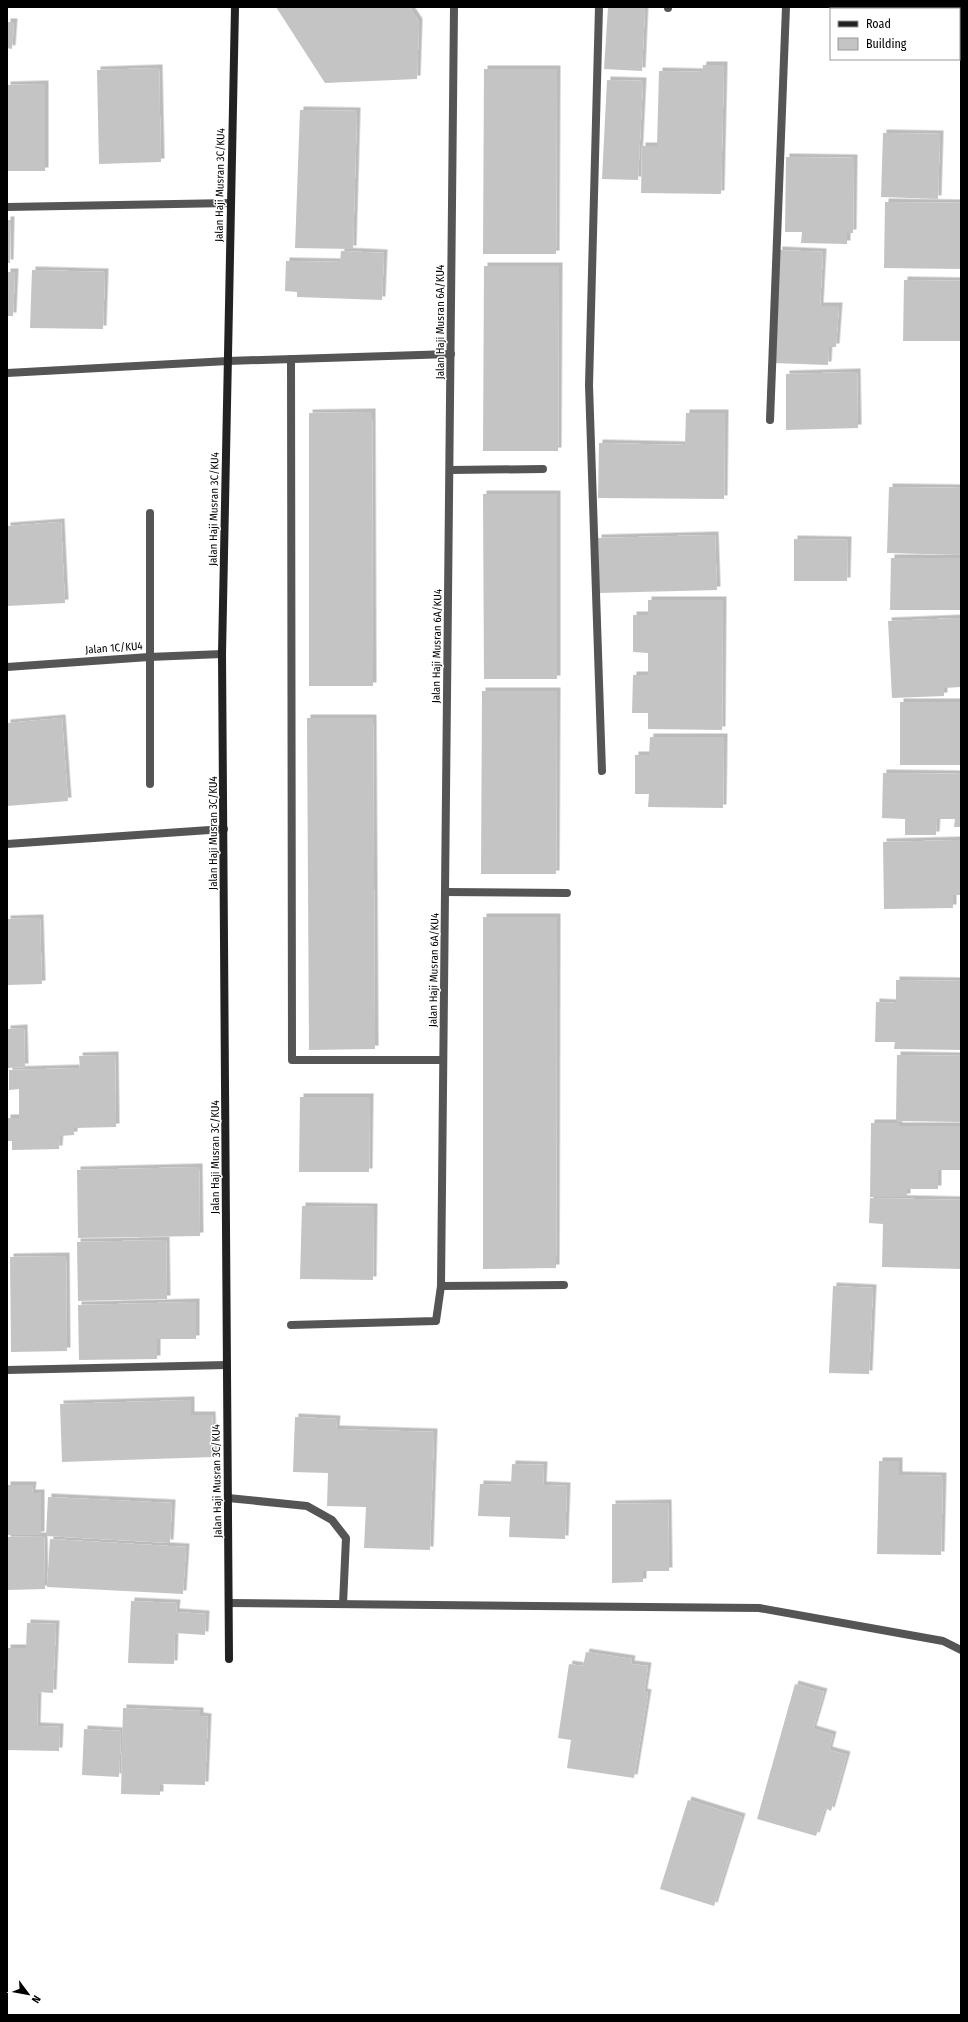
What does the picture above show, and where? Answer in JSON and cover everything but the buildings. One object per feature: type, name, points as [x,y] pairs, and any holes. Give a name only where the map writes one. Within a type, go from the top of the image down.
[{"type":"street","name":"Jalan Haji Musran 3C/KU4","points":[[229,1659],[222,654],[235,7]]},
{"type":"street","name":"Jalan Haji Musran 6A/KU4","points":[[291,1325],[436,1321],[440,1286],[446,892],[454,7]]},
{"type":"street","points":[[599,7],[589,385],[602,771]]},
{"type":"street","points":[[770,420],[786,7]]},
{"type":"street","points":[[7,207],[231,203]]},
{"type":"street","points":[[7,372],[228,361],[451,354]]},
{"type":"street","points":[[291,359],[292,1060],[443,1060]]},
{"type":"street","points":[[450,470],[542,469]]},
{"type":"street","points":[[150,513],[150,784]]},
{"type":"street","name":"Jalan 1C/KU4","points":[[7,667],[149,657],[222,654]]},
{"type":"street","points":[[7,844],[224,829]]},
{"type":"street","points":[[446,892],[567,893]]},
{"type":"street","points":[[440,1286],[564,1285]]},
{"type":"street","points":[[7,1370],[227,1365]]},
{"type":"street","points":[[228,1498],[307,1506],[332,1520],[346,1538],[343,1604]]},
{"type":"street","points":[[229,1603],[759,1608],[943,1641],[961,1650]]}]
